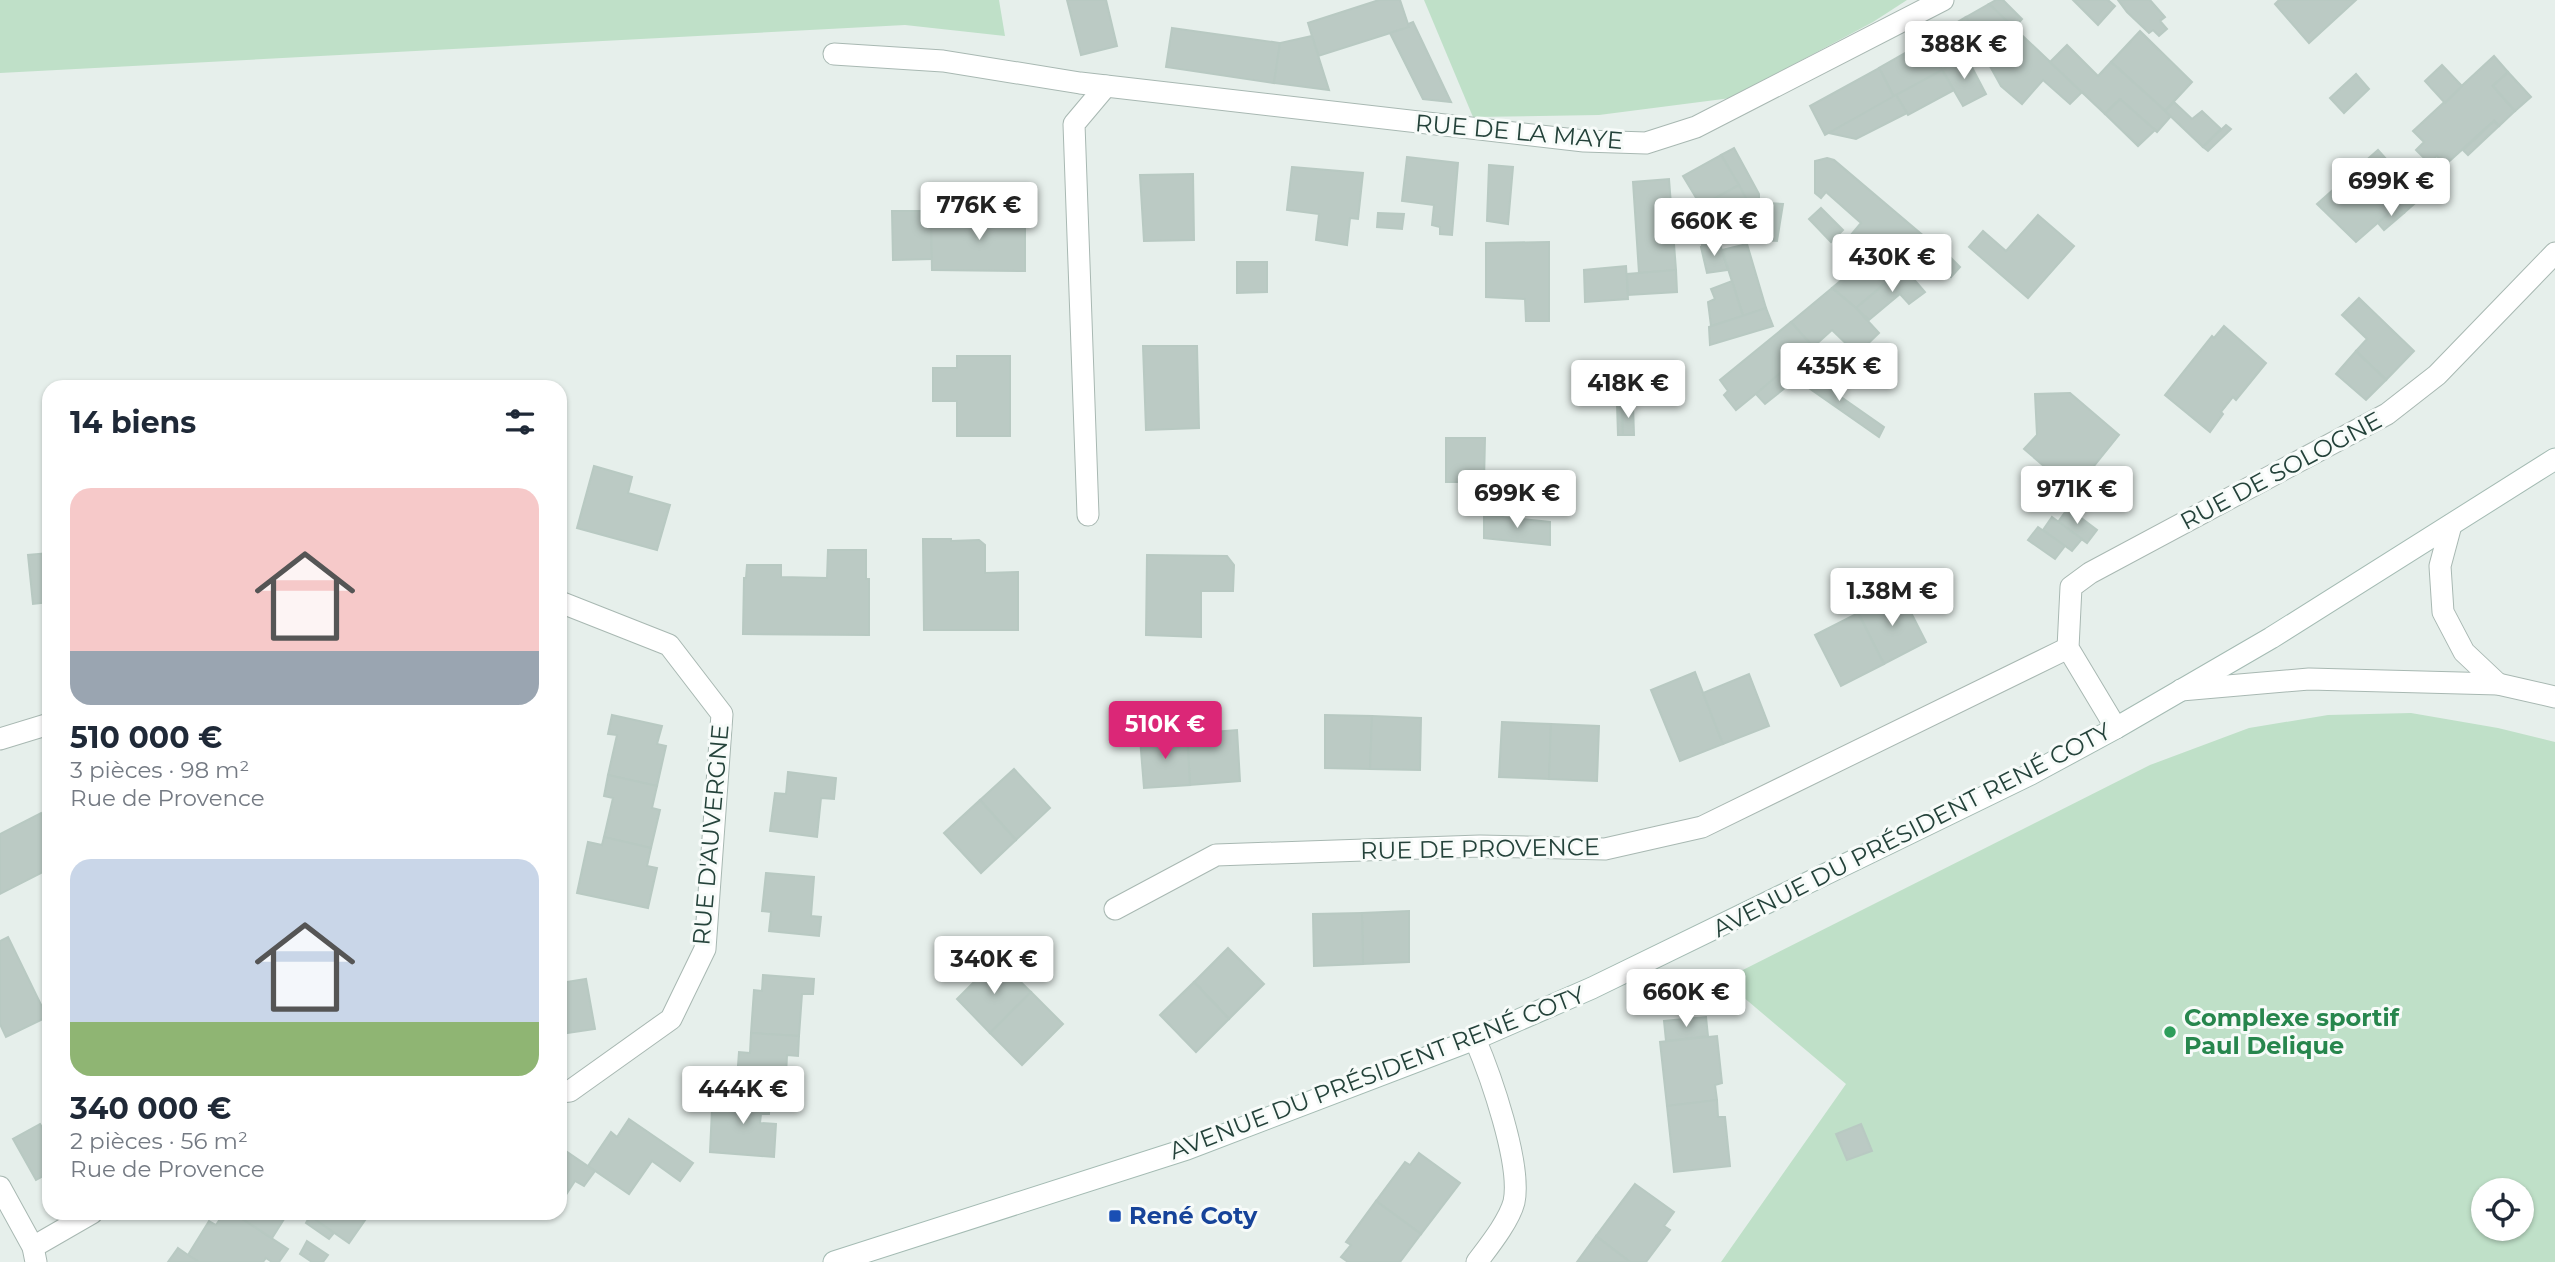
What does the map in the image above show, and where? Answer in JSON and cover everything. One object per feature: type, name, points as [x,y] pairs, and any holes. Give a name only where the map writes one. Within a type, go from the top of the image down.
[{"type":"street","name":"RUE DE LA MAYE","points":[[834,54],[943,61],[1106,86],[1584,141],[1646,143],[1696,127],[1943,0]]},
{"type":"street","points":[[1088,515],[1074,124],[1106,86]]},
{"type":"street","name":"RUE DE SOLOGNE","points":[[2068,648],[2071,587],[2090,573],[2387,414],[2437,375],[2555,253]]},
{"type":"street","name":"AVENUE DU PRÉSIDENT RENÉ COTY","points":[[834,1262],[1187,1149],[1475,1039],[1592,988],[2031,774],[2116,728],[2272,638],[2555,459]]},
{"type":"street","points":[[2451,525],[2440,566],[2443,612],[2464,652],[2498,684]]},
{"type":"street","name":"RUE D'AUVERGNE","points":[[567,605],[669,645],[722,714],[705,949],[671,1019],[567,1091]]},
{"type":"street","points":[[2068,648],[2116,728]]},
{"type":"street","name":"RUE DE PROVENCE","points":[[1115,909],[1216,855],[1479,846],[1605,849],[1702,827],[2068,648]]},
{"type":"street","points":[[2181,690],[2309,679],[2498,684],[2555,697]]},
{"type":"street","points":[[0,740],[42,725]]},
{"type":"street","points":[[1475,1039],[1489,1072],[1513,1161],[1514,1202],[1497,1236],[1477,1262]]},
{"type":"street","points":[[0,1187],[34,1254],[82,1220]]},
{"type":"green space","points":[[0,0],[999,0],[1005,36],[905,25],[0,73]]},
{"type":"green space","points":[[1424,0],[1907,0],[1873,22],[1731,98],[1599,115],[1473,117]]},
{"type":"green space","name":"Complexe sportif Paul Delique","points":[[2411,713],[2498,728],[2555,742],[2555,1262],[1721,1262],[1846,1084],[1723,980],[2150,765],[2249,728],[2328,715]]},
{"type":"building","points":[[1067,0],[1106,0],[1117,46],[1081,55]]},
{"type":"building","points":[[1379,0],[1400,0],[1409,27],[1318,56],[1308,23]]},
{"type":"building","points":[[2003,0],[2022,19],[2014,28],[1989,4]]},
{"type":"building","points":[[2073,0],[2108,0],[2115,6],[2098,25]]},
{"type":"building","points":[[2118,0],[2150,0],[2165,17],[2160,21],[2167,29],[2159,36],[2153,30],[2149,33]]},
{"type":"building","points":[[2279,0],[2356,0],[2309,43],[2275,4]]},
{"type":"building","points":[[1989,4],[2082,92],[2070,104],[2043,80],[2022,104],[2001,86],[1966,17]]},
{"type":"building","points":[[1966,17],[1983,46],[1942,70],[1926,41]]},
{"type":"building","points":[[1413,22],[1451,102],[1423,99],[1390,33],[1409,27],[1408,24]]},
{"type":"building","points":[[1172,28],[1280,43],[1274,83],[1166,67]]},
{"type":"building","points":[[2140,31],[2192,82],[2165,111],[2111,62]]},
{"type":"building","points":[[1312,36],[1329,90],[1274,83],[1280,43]]},
{"type":"building","points":[[1926,41],[1942,70],[1894,97],[1879,68]]},
{"type":"building","points":[[2067,45],[2098,76],[2111,62],[2171,116],[2157,132],[2120,99],[2105,114],[2050,62]]},
{"type":"building","points":[[1966,56],[1986,94],[1963,106],[1942,70]]},
{"type":"building","points":[[2494,56],[2508,72],[2493,86],[2515,111],[2499,126],[2494,121],[2445,165],[2437,156],[2429,163],[2416,150],[2424,142],[2413,131]]},
{"type":"building","points":[[2442,65],[2462,86],[2445,103],[2425,81]]},
{"type":"building","points":[[1879,68],[1894,97],[1825,135],[1810,106]]},
{"type":"building","points":[[1942,70],[1954,90],[1908,115],[1896,95]]},
{"type":"building","points":[[2508,72],[2531,97],[2515,111],[2493,86]]},
{"type":"building","points":[[2356,74],[2369,89],[2344,113],[2330,98]]},
{"type":"building","points":[[1896,95],[1907,113],[1856,139],[1829,133]]},
{"type":"building","points":[[2120,99],[2155,130],[2138,146],[2105,114]]},
{"type":"building","points":[[2174,102],[2192,119],[2202,111],[2221,129],[2203,147],[2165,111]]},
{"type":"building","points":[[2494,121],[2499,126],[2468,155],[2463,150]]},
{"type":"building","points":[[2226,125],[2231,129],[2208,151],[2203,147]]},
{"type":"building","points":[[1734,148],[1759,194],[1759,204],[1751,208],[1721,155]]},
{"type":"building","points":[[2378,150],[2421,198],[2404,213],[2397,206],[2356,242],[2317,204]]},
{"type":"building","points":[[1721,155],[1739,185],[1701,206],[1683,176]]},
{"type":"building","points":[[1407,157],[1458,163],[1452,235],[1440,234],[1440,227],[1432,225],[1434,205],[1402,201]]},
{"type":"building","points":[[1827,158],[1834,160],[1932,243],[1908,264],[1884,244],[1874,252],[1850,236],[1861,223],[1826,192],[1821,198],[1815,193],[1815,161]]},
{"type":"building","points":[[1489,165],[1513,167],[1508,224],[1487,221]]},
{"type":"building","points":[[1292,167],[1363,173],[1358,219],[1350,218],[1347,245],[1316,240],[1319,214],[1287,210]]},
{"type":"building","points":[[1193,174],[1194,240],[1144,241],[1140,175]]},
{"type":"building","points":[[1669,179],[1676,270],[1639,273],[1633,182]]},
{"type":"building","points":[[1739,185],[1751,208],[1704,233],[1701,206]]},
{"type":"building","points":[[1698,202],[1701,206],[1704,233],[1723,223],[1727,239],[1702,246]]},
{"type":"building","points":[[1768,203],[1783,204],[1777,241],[1763,240]]},
{"type":"building","points":[[1758,204],[1757,239],[1749,237],[1755,220],[1753,206]]},
{"type":"building","points":[[1753,206],[1755,220],[1749,237],[1741,235],[1727,239],[1723,223]]},
{"type":"building","points":[[2397,206],[2404,213],[2384,230],[2378,223]]},
{"type":"building","points":[[1821,208],[1843,230],[1831,242],[1809,219]]},
{"type":"building","points":[[892,211],[931,211],[932,259],[893,260]]},
{"type":"building","points":[[1378,213],[1404,214],[1402,229],[1377,227]]},
{"type":"building","points":[[1699,213],[1702,242],[1686,243],[1683,214]]},
{"type":"building","points":[[1025,214],[1025,271],[932,270],[931,215]]},
{"type":"building","points":[[2038,215],[2074,246],[2028,298],[1969,247],[1983,231],[2006,251]]},
{"type":"building","points":[[1719,241],[1728,270],[1707,273],[1701,247]]},
{"type":"building","points":[[1549,242],[1549,321],[1526,321],[1525,299],[1486,297],[1486,243]]},
{"type":"building","points":[[1747,244],[1766,308],[1743,316],[1722,250]]},
{"type":"building","points":[[1884,244],[1908,264],[1856,308],[1832,288]]},
{"type":"building","points":[[1951,258],[1960,267],[1951,277],[1942,269]]},
{"type":"building","points":[[1237,262],[1267,262],[1267,292],[1237,293]]},
{"type":"building","points":[[1626,266],[1628,299],[1585,302],[1584,270]]},
{"type":"building","points":[[1904,268],[1925,292],[1909,304],[1900,294],[1869,320],[1856,308]]},
{"type":"building","points":[[1676,270],[1677,292],[1628,295],[1627,274]]},
{"type":"building","points":[[1732,281],[1743,316],[1711,326],[1708,302],[1715,299],[1711,289]]},
{"type":"building","points":[[1832,288],[1856,308],[1879,333],[1857,354],[1832,330],[1813,347],[1791,322]]},
{"type":"building","points":[[2359,298],[2414,351],[2386,380],[2356,351],[2367,339],[2342,315]]},
{"type":"building","points":[[1766,308],[1773,326],[1710,345],[1709,327]]},
{"type":"building","points":[[1791,322],[1813,347],[1736,410],[1724,395],[1728,391],[1720,380]]},
{"type":"building","points":[[2224,326],[2266,363],[2236,400],[2233,397],[2210,432],[2165,395],[2212,336],[2214,338]]},
{"type":"building","points":[[1143,346],[1197,346],[1199,428],[1146,430]]},
{"type":"building","points":[[2356,351],[2386,380],[2366,400],[2336,374]]},
{"type":"building","points":[[957,356],[1010,356],[1010,436],[957,436],[957,401],[933,401],[933,368],[957,368]]},
{"type":"building","points":[[1675,364],[1676,388],[1633,390],[1633,365]]},
{"type":"building","points":[[1787,367],[1796,379],[1765,404],[1756,394]]},
{"type":"building","points":[[1801,369],[1884,427],[1879,437],[1796,379],[1794,376]]},
{"type":"building","points":[[2070,393],[2119,435],[2089,472],[2094,477],[2079,496],[2024,449],[2037,435],[2035,394]]},
{"type":"building","points":[[1617,404],[1622,404],[1623,435],[1618,435]]},
{"type":"building","points":[[1622,404],[1633,404],[1634,435],[1623,435]]},
{"type":"building","points":[[1446,438],[1485,438],[1484,482],[1446,482]]},
{"type":"building","points":[[594,466],[632,477],[628,493],[670,505],[657,550],[577,528]]},
{"type":"building","points":[[2068,508],[2097,530],[2087,543],[2058,522]]},
{"type":"building","points":[[1484,515],[1550,522],[1550,545],[1484,538]]},
{"type":"building","points":[[2052,517],[2082,539],[2072,551],[2043,530]]},
{"type":"building","points":[[2038,527],[2065,546],[2055,559],[2028,540]]},
{"type":"building","points":[[923,539],[979,540],[985,545],[985,573],[1018,572],[1018,630],[924,630]]},
{"type":"building","points":[[828,550],[866,550],[869,635],[743,634],[744,578],[747,565],[781,565],[781,577],[827,578]]},
{"type":"building","points":[[42,554],[42,603],[33,604],[28,555]]},
{"type":"building","points":[[1147,555],[1227,556],[1234,565],[1233,591],[1201,591],[1201,637],[1146,635]]},
{"type":"building","points":[[1901,593],[1926,642],[1884,664],[1858,613]]},
{"type":"building","points":[[1858,613],[1884,664],[1841,686],[1815,635]]},
{"type":"building","points":[[1695,672],[1723,744],[1680,761],[1651,690]]},
{"type":"building","points":[[1749,674],[1769,726],[1723,744],[1703,693]]},
{"type":"building","points":[[612,715],[662,726],[657,744],[666,746],[657,786],[608,775],[617,735],[608,734]]},
{"type":"building","points":[[1325,715],[1372,716],[1370,769],[1325,768]]},
{"type":"building","points":[[1372,716],[1421,718],[1420,770],[1370,769]]},
{"type":"building","points":[[1502,722],[1551,724],[1549,779],[1499,777]]},
{"type":"building","points":[[1551,724],[1599,726],[1597,781],[1549,779]]},
{"type":"building","points":[[1237,730],[1240,781],[1190,785],[1187,734]]},
{"type":"building","points":[[1187,734],[1190,785],[1144,788],[1140,738]]},
{"type":"building","points":[[1014,769],[1050,808],[1016,840],[980,800]]},
{"type":"building","points":[[788,772],[836,778],[834,799],[821,798],[817,837],[770,831],[775,793],[786,794]]},
{"type":"building","points":[[608,775],[657,786],[652,808],[660,810],[651,848],[604,837],[613,798],[604,796]]},
{"type":"building","points":[[980,800],[1016,840],[981,873],[944,833]]},
{"type":"building","points":[[41,813],[42,873],[0,894],[0,834]]},
{"type":"building","points":[[604,837],[651,848],[647,866],[657,868],[648,908],[577,893],[588,842],[602,845]]},
{"type":"building","points":[[766,873],[814,877],[811,916],[821,917],[819,936],[769,931],[771,912],[762,911]]},
{"type":"building","points":[[1409,911],[1409,962],[1363,964],[1362,913]]},
{"type":"building","points":[[1362,913],[1363,964],[1314,966],[1313,914]]},
{"type":"building","points":[[8,937],[42,1007],[42,1019],[6,1037],[0,1024],[0,941]]},
{"type":"building","points":[[1228,948],[1264,984],[1229,1019],[1194,982]]},
{"type":"building","points":[[997,959],[1031,992],[990,1033],[957,999]]},
{"type":"building","points":[[763,975],[814,979],[813,994],[802,994],[799,1036],[751,1033],[754,990],[762,991]]},
{"type":"building","points":[[586,979],[595,1029],[567,1033],[567,982]]},
{"type":"building","points":[[1194,982],[1229,1019],[1196,1052],[1160,1015]]},
{"type":"building","points":[[1031,992],[1063,1024],[1022,1065],[990,1033]]},
{"type":"building","points":[[1706,1017],[1708,1036],[1666,1041],[1664,1021]]},
{"type":"building","points":[[751,1033],[799,1036],[798,1056],[787,1055],[785,1097],[736,1093],[739,1052],[750,1053]]},
{"type":"building","points":[[1717,1036],[1722,1083],[1715,1085],[1717,1100],[1667,1106],[1660,1042]]},
{"type":"building","points":[[723,1093],[770,1095],[769,1114],[761,1114],[760,1123],[776,1124],[774,1157],[710,1152],[712,1109],[721,1110]]},
{"type":"building","points":[[1717,1100],[1718,1117],[1725,1117],[1730,1166],[1674,1172],[1667,1106]]},
{"type":"building","points":[[629,1119],[693,1163],[680,1181],[652,1161],[629,1194],[588,1166],[611,1132],[617,1137]]},
{"type":"building","points":[[40,1124],[42,1177],[36,1180],[13,1139]]},
{"type":"building","points":[[1861,1124],[1872,1151],[1847,1160],[1836,1134]]},
{"type":"building","points":[[567,1152],[595,1171],[584,1186],[575,1181],[567,1193]]},
{"type":"building","points":[[1419,1153],[1460,1183],[1421,1234],[1376,1201],[1405,1162],[1410,1165]]},
{"type":"building","points":[[1635,1184],[1674,1212],[1664,1226],[1670,1230],[1646,1262],[1630,1262],[1596,1236]]},
{"type":"building","points":[[1376,1201],[1421,1234],[1400,1262],[1348,1262],[1341,1257],[1351,1245],[1346,1242]]},
{"type":"building","points":[[219,1220],[244,1220],[288,1249],[279,1262],[266,1258],[263,1262],[199,1262],[188,1255],[209,1221],[216,1225]]},
{"type":"building","points":[[244,1220],[283,1220],[272,1238]]},
{"type":"building","points":[[308,1220],[316,1220],[334,1233],[329,1239],[306,1223]]},
{"type":"building","points":[[316,1220],[365,1220],[349,1243]]},
{"type":"building","points":[[1596,1236],[1630,1262],[1577,1262]]},
{"type":"building","points":[[307,1241],[328,1255],[323,1262],[312,1262],[300,1254]]},
{"type":"building","points":[[178,1248],[188,1255],[199,1262],[168,1262]]},
{"type":"place","name":"Complexe sportif Paul Delique","points":[[2170,1032]]},
{"type":"place","name":"René Coty","points":[[1115,1216]]}]
